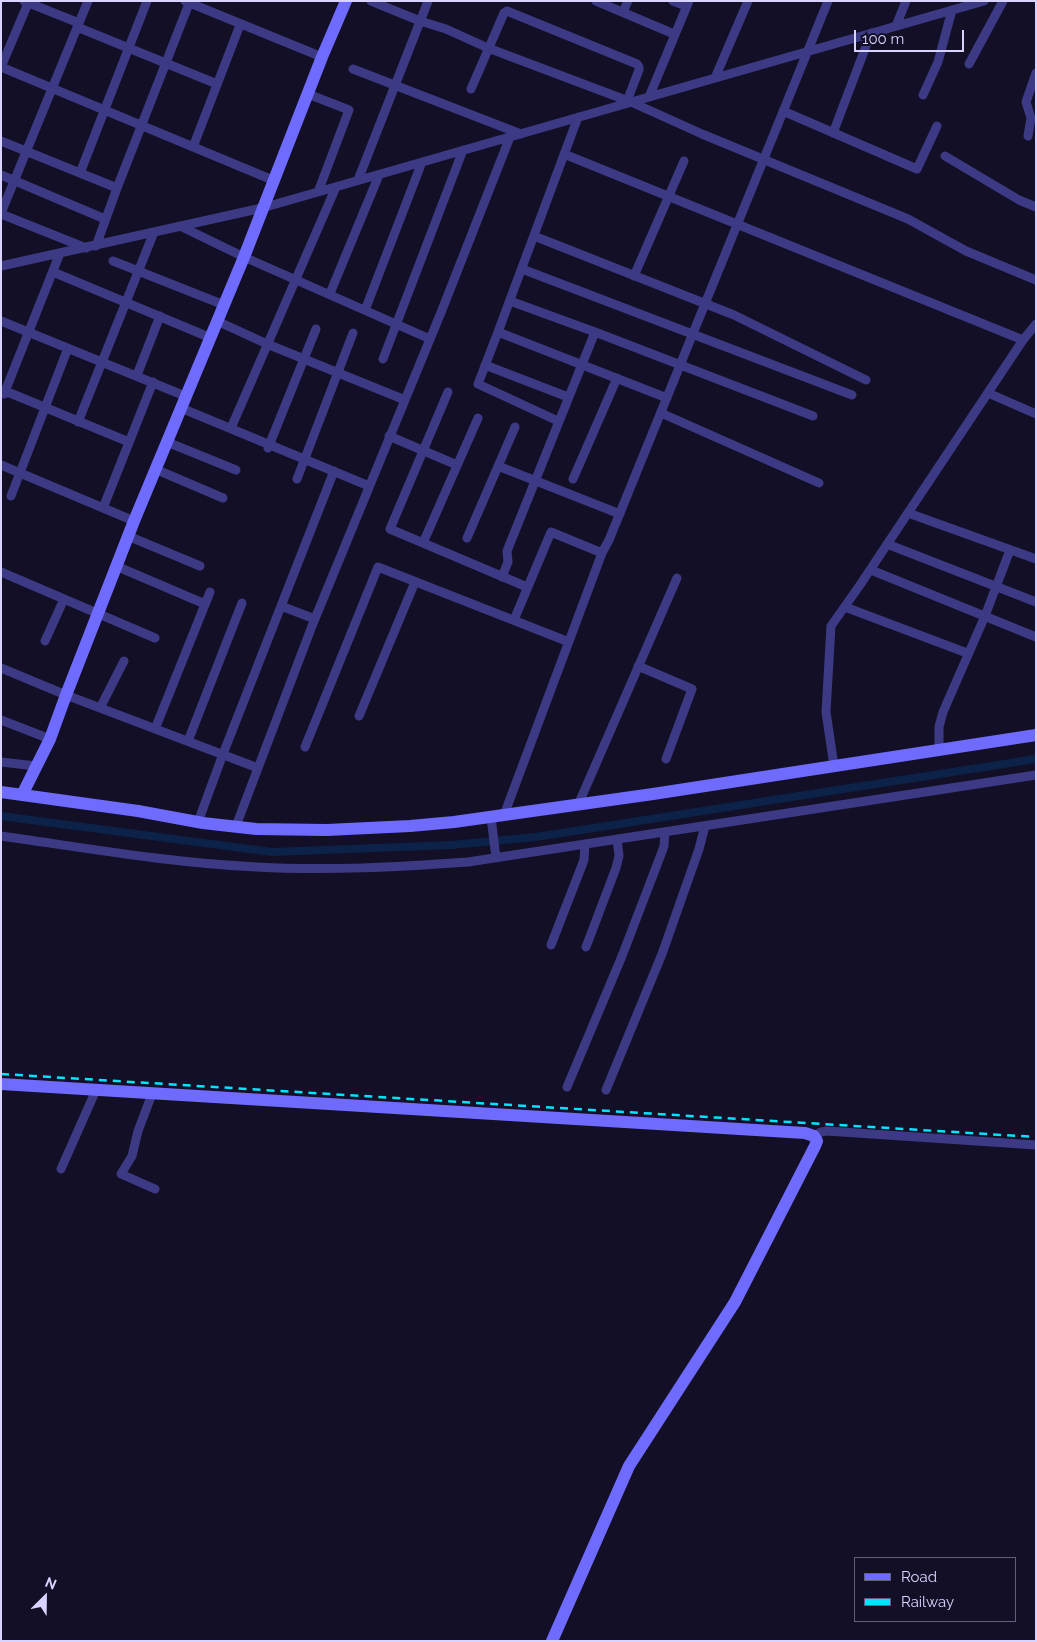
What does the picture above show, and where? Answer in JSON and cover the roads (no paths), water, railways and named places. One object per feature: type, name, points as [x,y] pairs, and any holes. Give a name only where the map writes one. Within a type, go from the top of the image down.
[{"type":"street","points":[[86,248],[1,214],[88,1]]},
{"type":"street","points":[[80,173],[147,1]]},
{"type":"street","points":[[22,795],[50,739],[134,521],[211,338],[346,1]]},
{"type":"street","points":[[371,1],[629,102],[908,219],[966,251],[1036,280]]},
{"type":"street","points":[[358,180],[428,1]]},
{"type":"street","points":[[596,1],[674,34]]},
{"type":"street","points":[[623,12],[628,1]]},
{"type":"street","points":[[649,97],[687,4],[674,1]]},
{"type":"street","points":[[715,78],[748,1]]},
{"type":"street","points":[[496,856],[496,819],[569,642],[602,553],[620,514],[828,1]]},
{"type":"street","points":[[894,1],[905,3],[896,26]]},
{"type":"street","points":[[1,266],[262,208],[984,1]]},
{"type":"street","points":[[969,64],[1003,1]]},
{"type":"street","points":[[217,84],[165,64],[27,2],[1,67],[274,181]]},
{"type":"street","points":[[96,246],[116,188],[142,126],[188,2],[322,57]]},
{"type":"street","points":[[923,95],[938,62],[952,10]]},
{"type":"street","points":[[471,89],[504,13],[507,11],[637,64],[639,70],[629,102]]},
{"type":"street","points":[[193,147],[240,24]]},
{"type":"street","points":[[833,133],[872,34]]},
{"type":"street","points":[[353,69],[521,134]]},
{"type":"street","points":[[1028,136],[1031,118],[1026,102],[1036,74]]},
{"type":"street","points":[[308,94],[349,110],[318,192]]},
{"type":"street","points":[[784,111],[917,169],[937,126]]},
{"type":"street","points":[[558,421],[478,384],[578,117]]},
{"type":"street","points":[[236,826],[315,619],[430,339],[510,137]]},
{"type":"street","points":[[1,141],[116,188]]},
{"type":"street","points":[[384,359],[463,150]]},
{"type":"street","points":[[564,154],[1023,340]]},
{"type":"street","points":[[945,156],[1019,200],[1036,207]]},
{"type":"street","points":[[634,276],[684,160]]},
{"type":"street","points":[[367,305],[422,162]]},
{"type":"street","points":[[331,290],[379,174]]},
{"type":"street","points":[[1,175],[105,220]]},
{"type":"street","points":[[231,428],[336,187]]},
{"type":"street","points":[[180,226],[244,257],[430,339]]},
{"type":"street","points":[[78,422],[154,232]]},
{"type":"street","points":[[534,236],[734,315],[866,380]]},
{"type":"street","points":[[60,253],[3,393],[10,393],[129,442]]},
{"type":"street","points":[[113,261],[224,305]]},
{"type":"street","points":[[522,269],[852,395]]},
{"type":"street","points":[[53,272],[211,338]]},
{"type":"street","points":[[510,301],[813,416]]},
{"type":"street","points":[[137,376],[160,316]]},
{"type":"street","points":[[1,321],[153,382],[183,402],[268,446],[369,486]]},
{"type":"street","points":[[217,322],[405,400]]},
{"type":"street","points":[[834,766],[826,712],[830,626],[871,570],[1023,340],[1036,324]]},
{"type":"street","points":[[268,446],[316,329]]},
{"type":"street","points":[[498,332],[667,398]]},
{"type":"street","points":[[502,577],[508,562],[507,551],[595,332]]},
{"type":"street","points":[[297,479],[353,333]]},
{"type":"street","points":[[11,496],[68,348]]},
{"type":"street","points":[[485,365],[568,397]]},
{"type":"street","points":[[573,479],[617,378]]},
{"type":"street","points":[[103,508],[153,382]]},
{"type":"street","points":[[448,392],[390,529],[527,587]]},
{"type":"street","points":[[988,393],[1036,414]]},
{"type":"street","points":[[661,413],[819,483]]},
{"type":"street","points":[[424,544],[478,418]]},
{"type":"street","points":[[467,538],[515,427]]},
{"type":"street","points":[[389,436],[457,466]]},
{"type":"street","points":[[167,442],[236,470]]},
{"type":"street","points":[[1,465],[134,521]]},
{"type":"street","points":[[498,466],[620,514]]},
{"type":"street","points":[[155,469],[223,498]]},
{"type":"street","points":[[198,822],[334,471]]},
{"type":"street","points":[[908,513],[1036,559]]},
{"type":"street","points":[[514,620],[551,532],[602,553]]},
{"type":"street","points":[[128,536],[200,566]]},
{"type":"street","points":[[887,544],[1036,602]]},
{"type":"street","points":[[939,750],[939,727],[943,712],[985,616],[1010,550]]},
{"type":"street","points":[[116,566],[205,604]]},
{"type":"street","points":[[305,747],[378,567],[569,642]]},
{"type":"street","points":[[871,570],[1036,637]]},
{"type":"street","points":[[1,572],[155,638]]},
{"type":"street","points":[[578,804],[677,578]]},
{"type":"street","points":[[359,716],[415,582]]},
{"type":"street","points":[[155,728],[210,592]]},
{"type":"street","points":[[45,641],[64,598]]},
{"type":"street","points":[[188,741],[242,603]]},
{"type":"street","points":[[281,606],[315,619]]},
{"type":"street","points":[[845,606],[968,653]]},
{"type":"street","points":[[100,708],[124,661]]},
{"type":"street","points":[[638,666],[692,689],[666,760]]},
{"type":"street","points":[[1,668],[258,768]]},
{"type":"street","points":[[1,720],[50,739]]},
{"type":"street","points":[[1,792],[256,829],[327,830],[410,826],[496,819],[578,804],[1036,734]]},
{"type":"street","points":[[1,762],[36,766]]},
{"type":"street","points":[[1,836],[166,859],[256,867],[388,868],[468,862],[496,856],[1036,775]]},
{"type":"street","points":[[606,1090],[662,954],[700,849],[705,826]]},
{"type":"street","points":[[567,1087],[626,947],[664,846],[665,832]]},
{"type":"street","points":[[586,947],[616,868],[619,856],[617,839]]},
{"type":"street","points":[[551,945],[584,860],[585,844]]},
{"type":"street","points":[[1,1084],[805,1133],[814,1136],[817,1141],[815,1146],[735,1302],[629,1466],[552,1641]]},
{"type":"street","points":[[61,1169],[96,1090]]},
{"type":"street","points":[[152,1094],[138,1132],[132,1156],[121,1174],[156,1189]]},
{"type":"street","points":[[814,1136],[826,1131],[1036,1145]]},
{"type":"waterway","points":[[1,816],[272,852],[452,845],[536,837],[1036,759]]},
{"type":"railway","points":[[1,1074],[1036,1137]]}]
